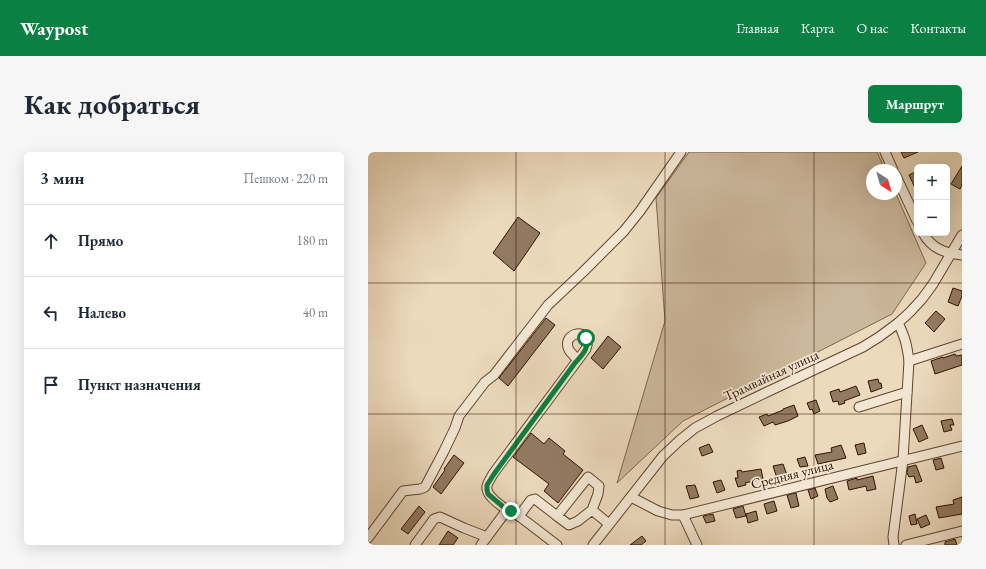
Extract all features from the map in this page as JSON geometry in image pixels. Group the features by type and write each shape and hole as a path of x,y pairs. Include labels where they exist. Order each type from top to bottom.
{"street":[{"path":"368,538 403,492 420,489 425,486 444,451 459,416 480,388 494,375 548,305 624,231 640,211 681,152"},
{"path":"885,152 890,164"},
{"path":"902,189 914,215"},
{"name":"Трамвайная улица","path":"594,545 663,456 695,428 767,392 864,347 898,323 922,299 936,280 962,235"},
{"path":"924,236 940,250 952,254 962,255"},
{"path":"894,545 893,537 903,460 909,361 907,346 898,323"},
{"path":"909,361 962,344"},
{"path":"557,545 519,516 507,510 488,494 487,485 578,360"},
{"path":"859,407 907,392"},
{"name":"Средняя улица","path":"630,497 658,511 672,516 683,515 962,446"},
{"path":"519,516 531,500 535,499 557,516 569,525 578,521 592,510 598,494 599,486 588,476 557,516"},
{"path":"481,545 507,510"},
{"path":"592,510 609,524"},
{"path":"683,515 697,545"},
{"path":"415,545 434,519 440,517 487,537"},
{"path":"906,545 962,531"}],"shaded area":[{"path":"689,152 877,152 882,164 866,164 866,200 899,200 926,263 892,314 683,421 617,483 665,321 656,198"}],"building":[{"path":"901,152 918,152 904,158"},
{"path":"962,166 962,185 960,189 951,184"},
{"path":"914,172 914,186 909,175"},
{"path":"518,217 540,233 514,271 493,253"},
{"path":"953,288 962,291 962,296 958,306 948,302"},
{"path":"936,311 945,319 934,332 925,323"},
{"path":"546,318 555,325 508,386 499,378"},
{"path":"608,336 621,347 603,369 591,358"},
{"path":"955,354 956,356 962,355 962,365 935,374 931,361"},
{"path":"878,379 882,388 871,392 868,381"},
{"path":"856,386 860,395 844,401 845,403 839,405 838,401 833,402 830,392 839,389 840,392"},
{"path":"816,400 820,411 814,414 812,409 810,410 807,403"},
{"path":"794,405 798,416 788,421 775,425 773,422 764,426 759,417 767,414 768,416"},
{"path":"952,419 954,425 950,425 952,430 944,432 941,421"},
{"path":"922,425 928,438 919,442 913,429"},
{"path":"531,433 544,444 549,438 565,451 563,454 583,470 558,503 544,491 549,484 513,457"},
{"path":"864,443 866,453 858,455 855,445"},
{"path":"709,444 713,452 702,456 699,448"},
{"path":"841,445 846,458 818,464 815,455 832,452 831,448"},
{"path":"454,455 464,463 441,494 433,487"},
{"path":"805,457 808,466 800,467 797,459"},
{"path":"941,458 944,468 936,470 933,460"},
{"path":"783,464 787,475 777,478 773,466"},
{"path":"916,465 922,481 916,483 914,476 909,477 907,473 908,467"},
{"path":"761,469 763,479 745,483 746,485 738,487 735,478 738,478 737,471 741,470 742,472"},
{"path":"873,476 876,489 867,491 866,486 849,490 847,481"},
{"path":"721,480 725,490 717,493 713,482"},
{"path":"695,485 699,497 690,499 686,486"},
{"path":"833,486 838,499 830,502 827,498 825,489"},
{"path":"815,488 818,496 811,499 808,490"},
{"path":"796,493 799,506 791,508 787,495"},
{"path":"962,497 962,514 939,518 936,507 954,504 953,500"},
{"path":"774,501 777,511 767,514 764,504"},
{"path":"419,506 425,512 408,534 401,529"},
{"path":"743,506 746,516 736,518 733,509"},
{"path":"756,511 758,520 748,523 746,514"},
{"path":"713,514 715,521 706,523 703,516"},
{"path":"915,514 917,524 911,525 909,516"},
{"path":"926,515 930,524 921,528 917,519"},
{"path":"448,531 458,538 453,545 439,545"},
{"path":"642,536 646,541 641,545 630,545"},
{"path":"955,539 957,545 945,545 945,542"}],"route":[{"path":"511,511 507,510 488,494 487,485 582,355 588,342 586,338"}]}
